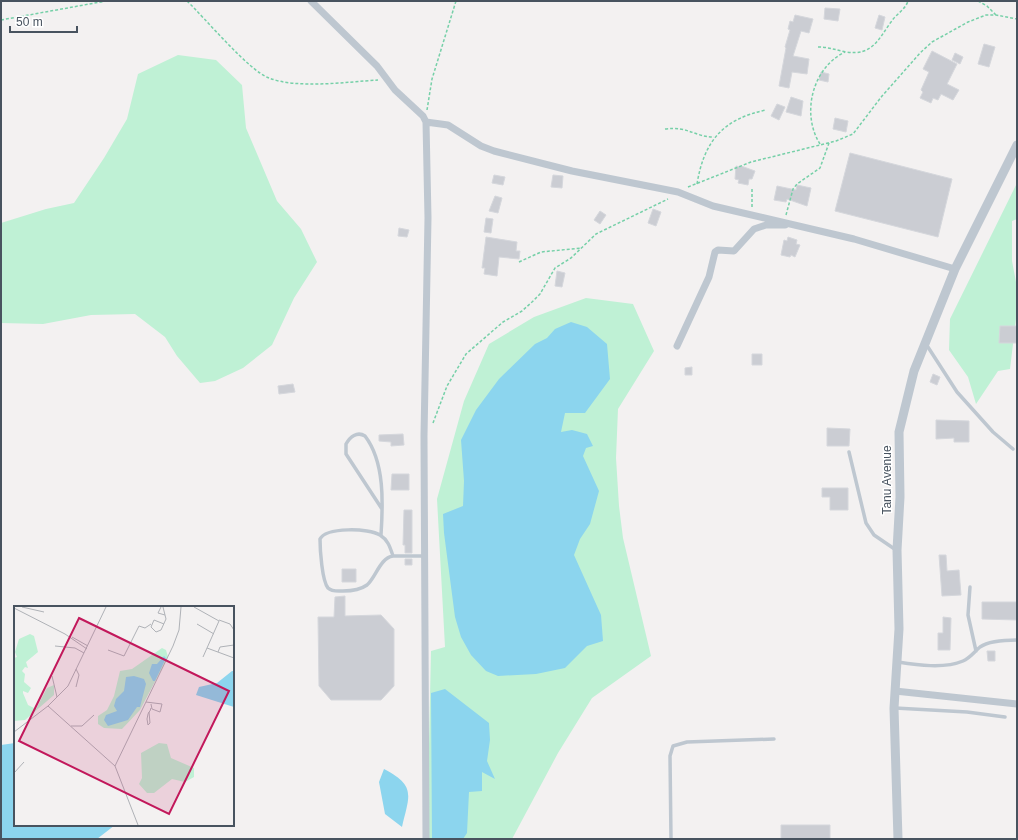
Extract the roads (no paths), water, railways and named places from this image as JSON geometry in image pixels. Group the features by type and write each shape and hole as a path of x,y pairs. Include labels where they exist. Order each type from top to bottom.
{"street":[{"path":"311,1 377,66 395,90 425,119 448,125 481,146 494,151 572,171 678,192 713,206 866,242 955,269"},
{"path":"425,119 428,218 424,436 426,839"},
{"name":"Tanu Avenue","path":"898,839 894,708 899,629 899,432 914,372 955,269 1017,145"},
{"path":"677,346 709,277 715,252 718,250 734,251 752,230 759,226 788,223"},
{"path":"895,691 1017,704"}],"lane":[{"path":"925,344 957,392 993,432 1013,449"},
{"path":"381,535 382,509 378,465 365,436 359,434 354,435 346,444 346,454 382,509"},
{"path":"849,452 866,524 872,533 878,538 898,550"},
{"path":"393,556 388,542 381,535 371,531 342,530 331,532 322,536 320,545 324,580 327,587 333,590 346,591 362,588 374,577 385,559 393,556 424,556"},
{"path":"970,586 968,615 976,651"},
{"path":"896,662 923,665 956,663 967,658 988,644 1017,640"},
{"path":"894,708 967,712 1005,717"},
{"path":"671,839 670,756 672,746 687,742 774,739"}],"water":[{"path":"571,322 587,327 607,344 610,379 585,413 565,413 561,432 572,430 587,434 593,446 586,448 583,456 599,491 590,524 580,539 574,555 601,615 603,641 587,646 565,668 536,674 498,676 486,671 471,655 461,637 455,617 444,533 443,514 463,506 464,481 461,440 476,410 499,379 535,344 547,338 555,329"},
{"path":"445,689 489,723 490,740 487,761 495,779 482,772 482,791 469,792 467,833 463,839 432,839 431,693"},
{"path":"14,743 14,826 114,826 97,839 1,839 1,745"},
{"path":"384,769 402,781 408,793 407,807 402,827 385,814 379,782"}]}
